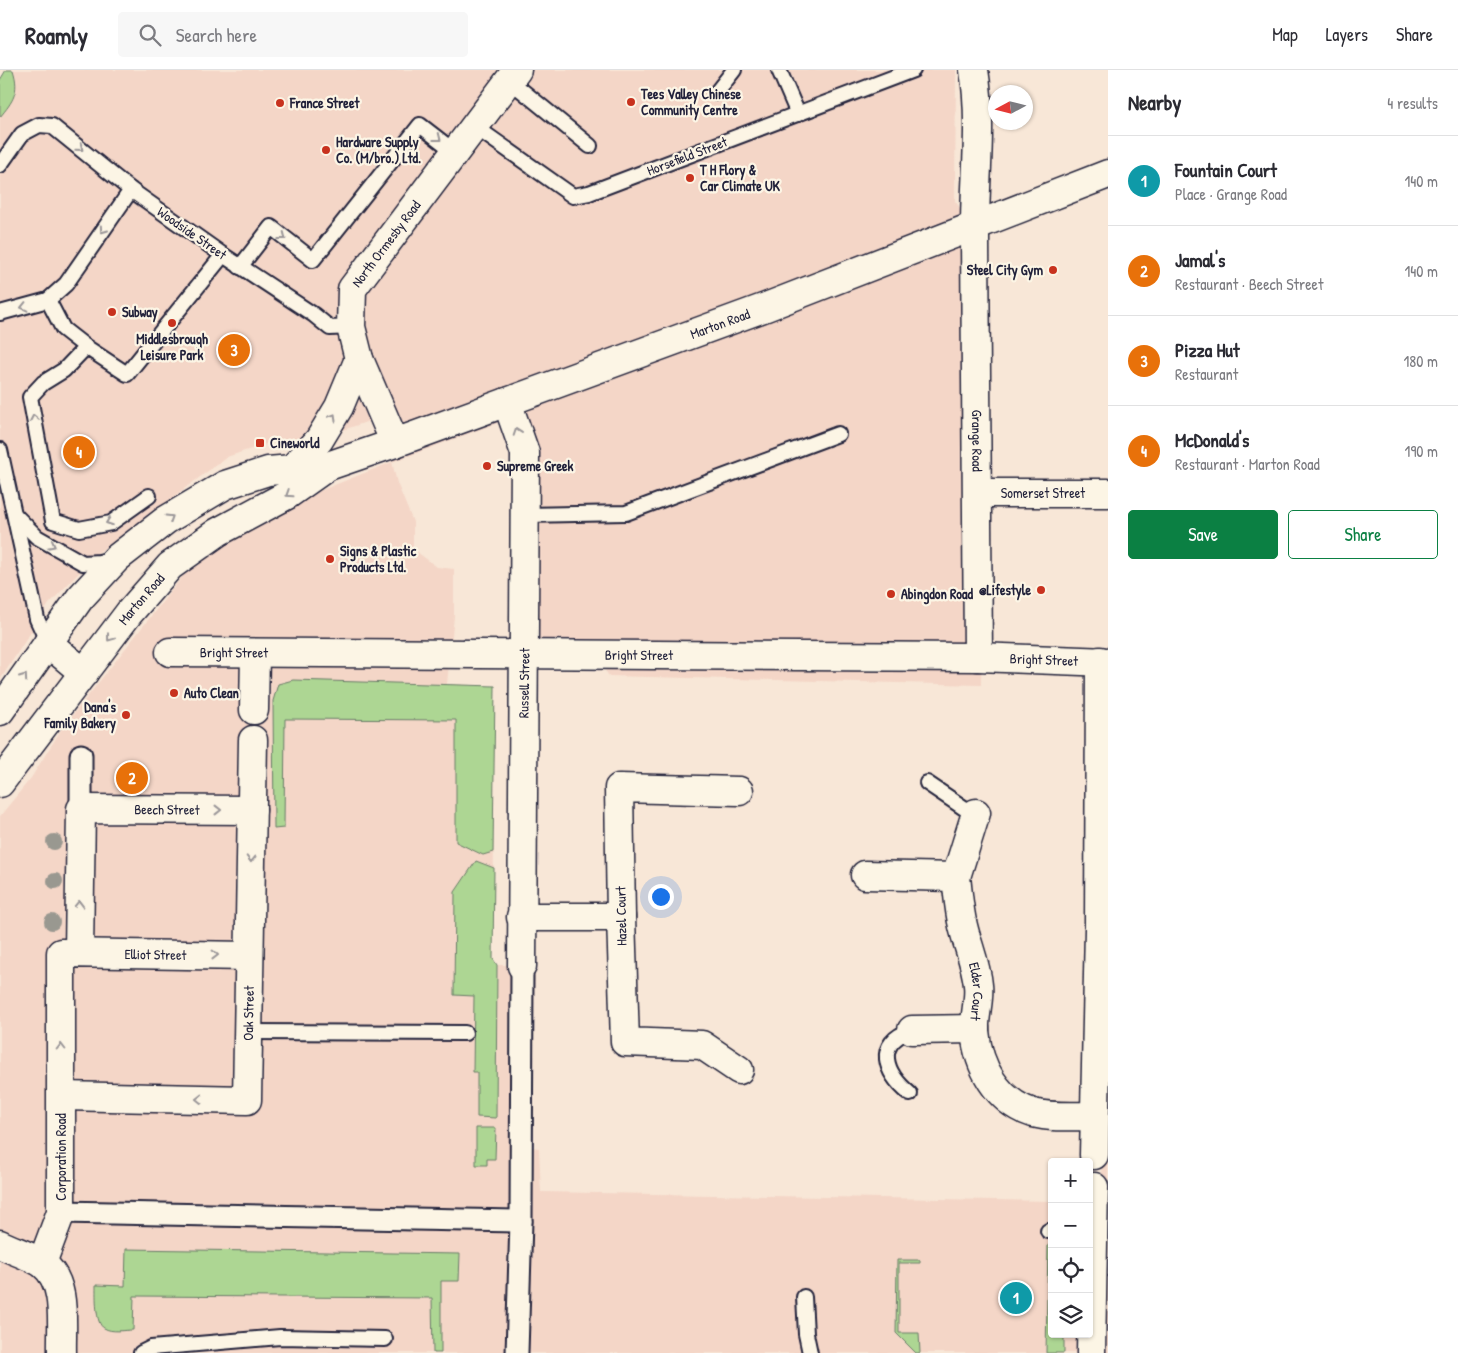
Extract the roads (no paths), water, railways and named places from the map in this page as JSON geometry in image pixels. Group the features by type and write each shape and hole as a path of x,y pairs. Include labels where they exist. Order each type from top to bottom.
{"street":[{"name":"Grange Road","path":"974,70 978,132 974,226 978,493 978,658"},
{"name":"North Ormesby Road","path":"395,443 359,359 351,327 352,289 513,75"},
{"name":"Marton Road","path":"0,711 80,598 117,558 166,520 225,486 268,471 328,466 395,443 766,307 1108,174"},
{"path":"292,469 319,440 339,407 359,359"},
{"name":"Russell Street","path":"507,402 524,453 525,655 522,966"},
{"name":"Marton Road","path":"0,782 129,613 170,566 218,532 287,495 328,466"},
{"name":"Somerset Street","path":"978,493 1108,493"},
{"path":"48,643 84,673"},
{"name":"Bright Street","path":"170,652 978,658 1104,662"},
{"path":"253,740 255,652"},
{"path":"1094,1156 1103,905 1104,662"},
{"name":"Oak Street","path":"62,1096 247,1100 253,740"},
{"path":"81,755 81,809"},
{"name":"Hazel Court","path":"739,791 619,788 625,1042 702,1046 739,1070"},
{"name":"Beech Street","path":"81,809 252,810"},
{"name":"Corporation Road","path":"42,1263 61,1212 62,1096 81,809"},
{"path":"865,875 956,877 976,813"},
{"name":"Elder Court","path":"956,877 962,926 975,961 979,992 975,1028 977,1047 986,1073 999,1092 1015,1104 1034,1113 1060,1116 1094,1116"},
{"path":"521,917 621,917"},
{"name":"Elliot Street","path":"70,953 250,956"},
{"path":"517,1353 521,1220 522,966"},
{"path":"912,1030 975,1028"},
{"path":"1093,1203 1094,1187"},
{"path":"61,1212 521,1220"},
{"path":"1091,1248 1091,1353"},
{"path":"5,1251 42,1263 51,1272 61,1296 62,1353"}],"lane":[{"path":"716,93 734,70"},
{"path":"779,70 798,114"},
{"name":"Horsefield Street","path":"474,126 573,196 590,193 912,70"},
{"path":"513,75 590,146"},
{"path":"240,267 271,227 313,260 420,124 455,152"},
{"name":"Woodside Street","path":"0,165 22,134 39,125 52,126 131,190 240,267 314,315 330,328 351,327"},
{"path":"0,313 48,300 66,284 131,190"},
{"path":"48,300 63,329 127,374 223,255"},
{"path":"86,347 64,370 43,382 30,397 53,521 78,529 111,523 149,496"},
{"path":"525,515 626,513 838,434"},
{"path":"0,450 37,619 48,643"},
{"path":"14,515 37,538 83,563 117,558"},
{"path":"927,783 964,808 976,813"},
{"path":"910,1094 894,1078 887,1056 888,1048 896,1037 912,1030"},
{"path":"248,1032 465,1033"},
{"path":"804,1297 806,1334 810,1353"},
{"path":"141,1353 151,1348 280,1337 385,1339"}],"place":[{"name":"Tees Valley Chinese Community Centre","path":"631,102"},
{"name":"France Street","path":"280,103"},
{"name":"Hardware Supply Co. (M/bro.) Ltd.","path":"326,150"},
{"name":"T H Flory & Car Climate UK","path":"690,178"},
{"name":"Steel City Gym","path":"1053,270"},
{"name":"Subway","path":"112,312"},
{"name":"Middlesbrough Leisure Park","path":"172,323"},
{"name":"Pizza Hut","path":"234,350"},
{"name":"Cineworld","path":"260,443"},
{"name":"McDonald's","path":"79,452"},
{"name":"Supreme Greek","path":"487,466"},
{"name":"Signs & Plastic Products Ltd.","path":"330,559"},
{"name":"@Lifestyle","path":"1041,590"},
{"name":"Abingdon Road","path":"891,594"},
{"name":"Auto Clean","path":"174,693"},
{"name":"Dana's Family Bakery","path":"126,715"},
{"name":"Jamal's","path":"132,778"},
{"name":"Fountain Court","path":"1016,1298"}]}
